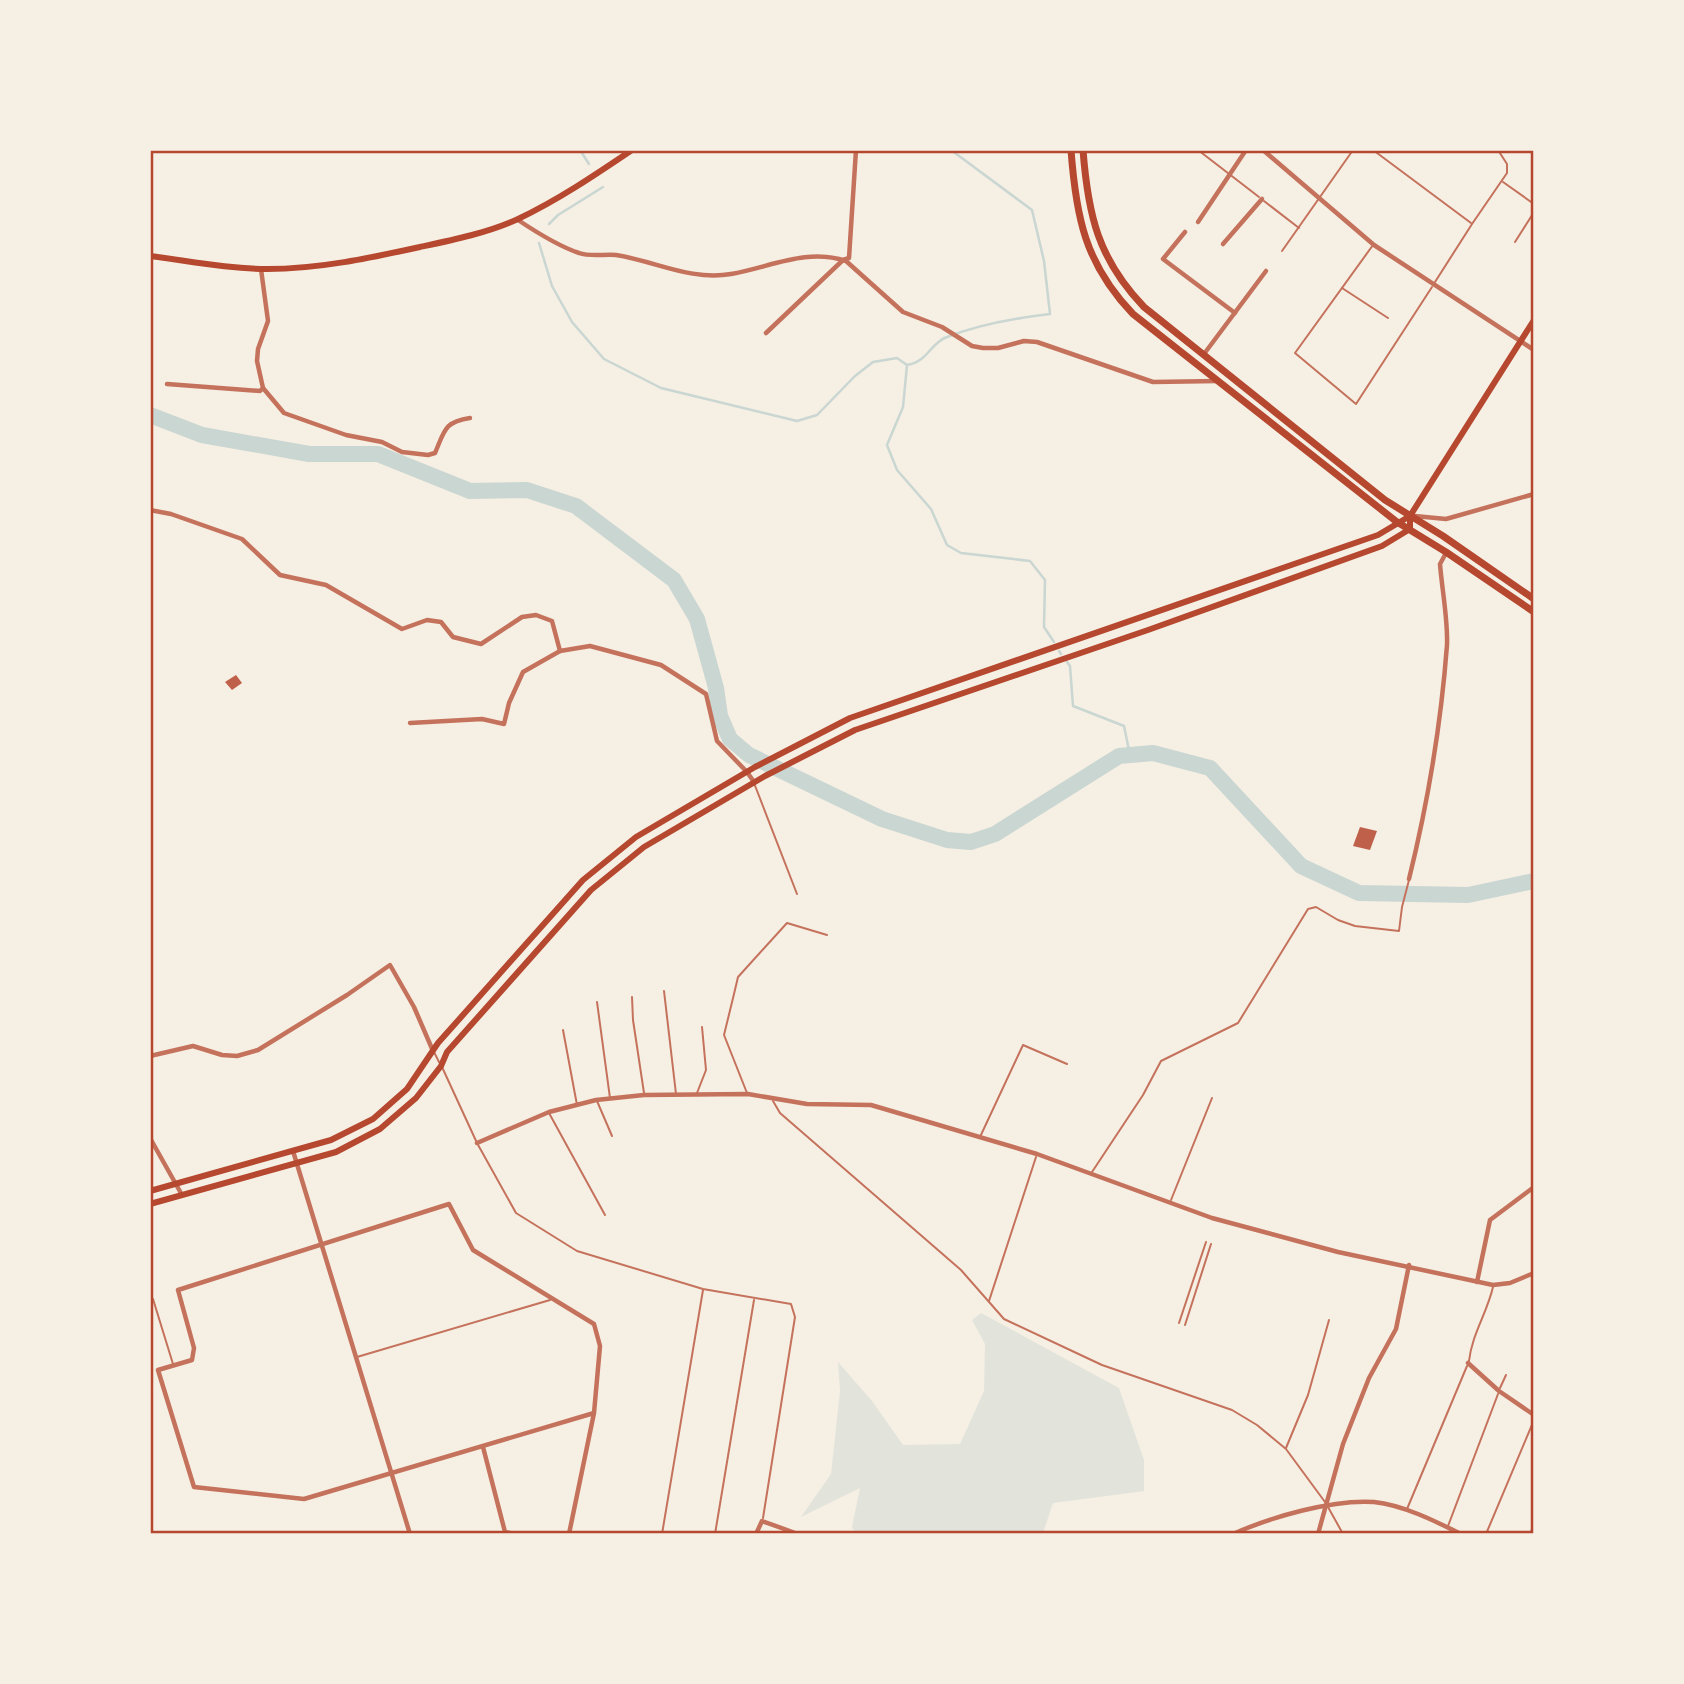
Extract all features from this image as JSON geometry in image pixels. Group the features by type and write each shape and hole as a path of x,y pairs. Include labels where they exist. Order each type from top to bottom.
{"main road":[{"path":"150,256 261,269 313,267 405,251 481,233 517,220 632,150"},
{"path":"1071,150 1074,196 1079,220 1095,264 1106,282 1133,314 1397,522 1534,612"},
{"path":"1083,150 1090,212 1105,256 1117,276 1144,307 1385,500 1534,599"},
{"path":"1410,529 1410,516 1534,320"},
{"path":"150,1191 331,1140 373,1119 407,1089 446,1033 583,880 636,837 777,754 850,718 1378,535 1410,516"},
{"path":"150,1204 336,1152 380,1129 416,1098 441,1066 447,1052 591,890 644,847 765,776 855,730 1382,546 1410,529"},
{"path":"993,668 998,681"}],"street":[{"path":"766,333 843,260 849,258 856,150"},
{"path":"1198,222 1246,150"},
{"path":"1263,150 1318,200 1374,245 1534,350"},
{"path":"1223,244 1262,199"},
{"path":"517,220 581,254 615,255 686,274 731,274 796,257 843,260 903,312 959,335 972,345 983,348 1024,341 1037,342 1153,382 1219,381"},
{"path":"1185,232 1163,259 1235,313"},
{"path":"261,269 268,321 258,349 257,361 263,388 284,413 346,435 382,442 402,452 428,455 435,453 445,428 453,421 470,418"},
{"path":"1204,355 1266,271"},
{"path":"167,384 260,391 263,388"},
{"path":"1410,516 1446,519 1534,494"},
{"path":"150,510 171,514 242,540 280,575 326,584 402,629 427,620 441,622 453,637 481,644 522,617 536,615 551,621 560,651"},
{"path":"1409,879 1425,815 1442,705 1447,643 1440,564 1446,552"},
{"path":"410,723 482,719 504,724 509,703 523,672 560,651 590,646 662,665 706,694 717,741 754,782"},
{"path":"150,1056 193,1046 222,1055 237,1056 258,1051 390,965 414,1007 433,1051"},
{"path":"477,1143 549,1112 596,1100 644,1095 748,1094 807,1104 871,1105 1037,1154 1212,1218 1338,1252 1493,1285 1510,1283 1534,1273"},
{"path":"150,1138 182,1195"},
{"path":"293,1151 410,1534"},
{"path":"1477,1282 1490,1220 1534,1187"},
{"path":"569,1534 594,1413 600,1346 594,1324 473,1250 449,1204 178,1290 194,1348 192,1360 158,1370 194,1487 304,1499 391,1471 483,1447 594,1413"},
{"path":"1318,1534 1343,1444 1369,1378 1396,1329 1409,1265"},
{"path":"1468,1363 1534,1417"},
{"path":"483,1447 505,1532 514,1534"},
{"path":"1233,1534 1292,1513 1327,1506 1377,1502 1407,1510 1461,1534"},
{"path":"756,1534 762,1521 799,1534"}],"lane":[{"path":"1198,150 1298,228"},
{"path":"1282,251 1353,150"},
{"path":"1373,150 1472,224"},
{"path":"1374,245 1295,353 1356,404 1507,173 1507,164 1498,150"},
{"path":"1502,181 1534,204"},
{"path":"1515,242 1534,212"},
{"path":"1341,288 1388,318"},
{"path":"754,782 797,894"},
{"path":"1091,1173 1143,1095 1161,1061 1238,1023 1308,909 1316,907 1355,926 1399,931 1409,879"},
{"path":"748,1094 724,1035 738,976 787,923 827,935"},
{"path":"664,991 676,1094"},
{"path":"632,997 644,1095"},
{"path":"597,1002 610,1099"},
{"path":"697,1094 706,1070 702,1027"},
{"path":"563,1030 577,1106"},
{"path":"981,1137 1023,1045 1067,1064"},
{"path":"433,1051 477,1143 516,1213 577,1251 703,1289 791,1304 795,1317 762,1521"},
{"path":"1170,1201 1212,1098"},
{"path":"596,1100 612,1136"},
{"path":"773,1100 780,1113 961,1270 1004,1319 1063,1345 1080,1356 1232,1410 1257,1425 1286,1449 1327,1506 1342,1533"},
{"path":"549,1112 605,1215"},
{"path":"988,1302 1037,1154"},
{"path":"1179,1323 1206,1242"},
{"path":"1185,1325 1211,1244"},
{"path":"1407,1510 1468,1363 1470,1347 1493,1285"},
{"path":"662,1534 703,1289"},
{"path":"356,1357 555,1298"},
{"path":"715,1534 754,1298"},
{"path":"153,1299 173,1365"},
{"path":"1286,1449 1308,1395 1329,1320"},
{"path":"1448,1527 1506,1376"},
{"path":"1486,1534 1534,1417"},
{"path":"1530,1534 1534,1524"}],"shaded area":[{"path":"981,1313 1119,1388 1144,1460 1144,1491 1053,1503 1043,1533 855,1533 852,1527 860,1488 801,1517 831,1474 840,1391 838,1362 872,1401 903,1445 960,1444 984,1391 985,1344 972,1320"}],"building":[{"path":"236,675 242,683 232,690 225,682"},
{"path":"1360,827 1377,831 1370,850 1353,846"}],"waterway":[{"path":"580,150 589,164"},
{"path":"951,150 1032,210 1044,261 1050,314 998,322 960,332 941,340 920,360 907,365 903,407 887,445 897,470 931,509 947,545 961,553 1030,561 1045,580 1044,627 1054,642"},
{"path":"549,224 558,215 603,187"},
{"path":"539,243 552,286 572,322 604,359 661,388 797,421 817,415 855,376 873,362 897,358 907,365"},
{"path":"150,415 202,435 309,454 378,454 470,491 527,490 576,506 674,580 697,619 716,688 720,716 730,739 749,755 882,819 947,840 971,842 995,834 1119,756 1153,753 1210,768 1301,866 1359,893 1468,895 1534,881"},
{"path":"1067,662 1070,666 1073,706 1124,726 1130,755"}]}
